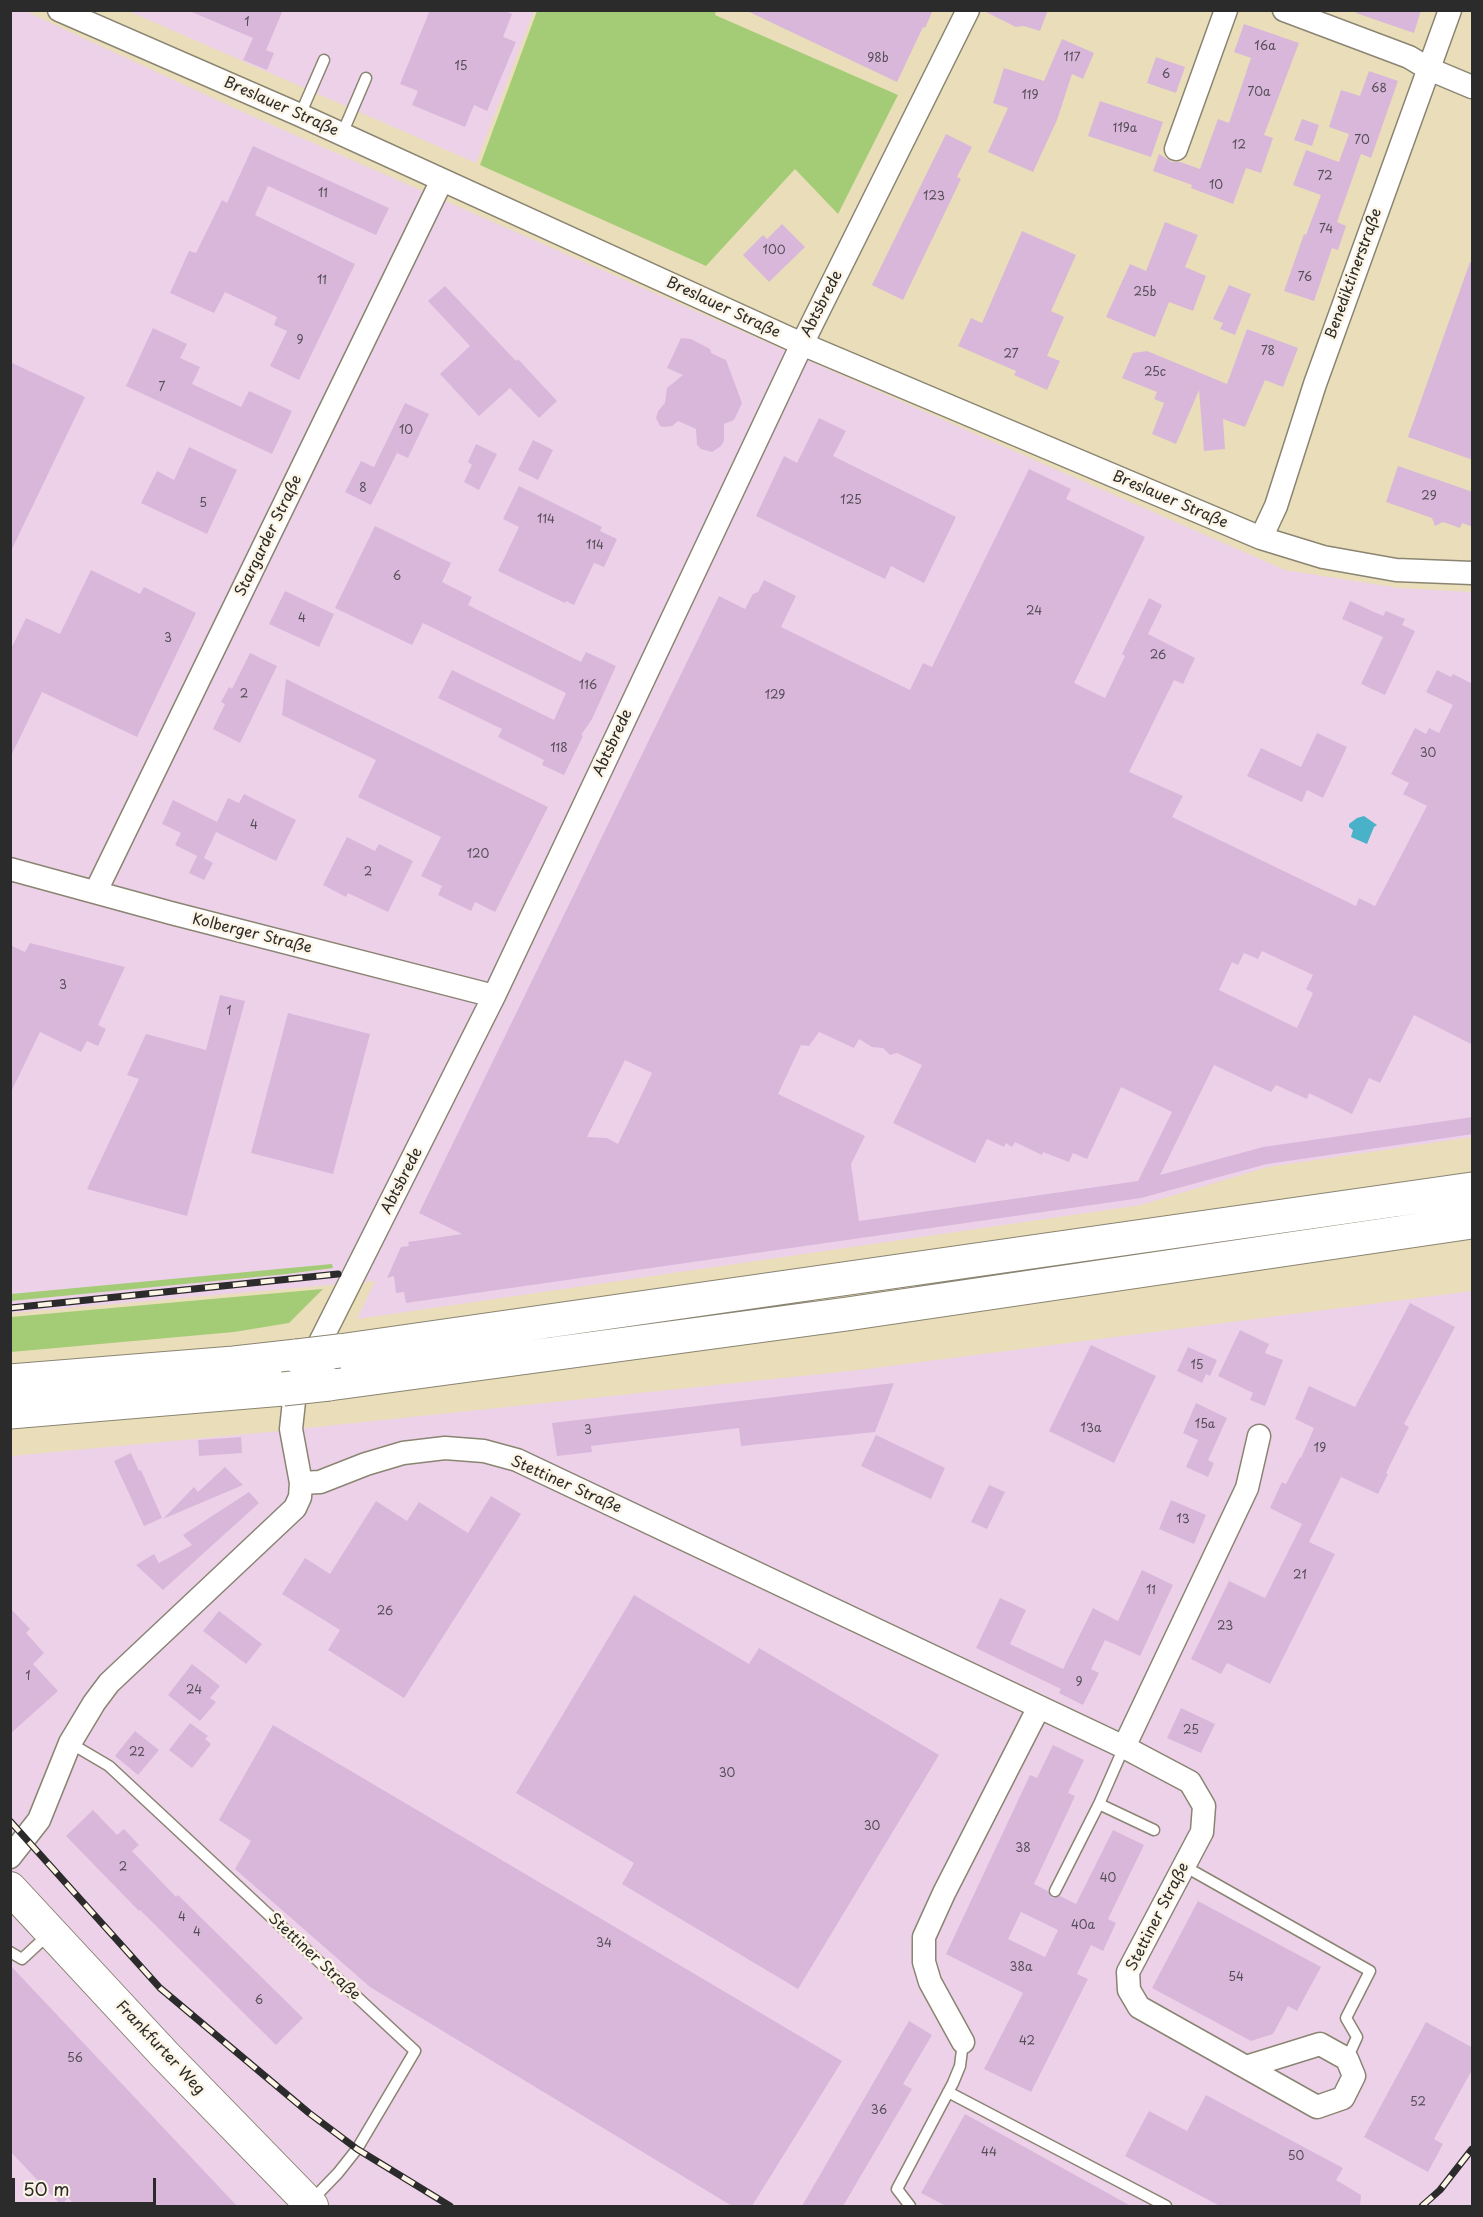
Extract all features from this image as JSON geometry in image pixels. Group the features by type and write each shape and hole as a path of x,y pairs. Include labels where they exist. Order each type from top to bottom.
{"highway":[{"path":"10,1381 234,1363 339,1351 1473,1189"},
{"path":"10,1412 329,1384 847,1314 1473,1222"}],"main road":[{"name":"Frankfurter Weg","path":"10,1888 50,1933 310,2205"}],"street":[{"name":"Breslauer Straße","path":"59,10 300,115 802,344 1261,538 1323,557 1396,570 1473,573"},
{"name":"Abtsbrede","path":"301,1483 291,1429 295,1392 494,996 802,344 968,10"},
{"path":"1176,149 1226,10"},
{"path":"1284,10 1409,57 1429,69 1473,87"},
{"name":"Benediktinerstraße","path":"1261,538 1276,506 1315,384 1450,10"},
{"name":"Stargarder Straße","path":"96,891 442,180"},
{"name":"Kolberger Straße","path":"10,869 494,996"},
{"path":"1124,1747 1247,1488 1259,1436"},
{"name":"Stettiner Straße","path":"301,1483 320,1482 366,1464 403,1453 445,1448 484,1451 517,1460 1124,1747 1190,1782 1204,1806 1202,1832 1128,1972 1129,1990 1139,2007 1317,2107 1343,2098 1354,2076 1347,2059"},
{"path":"10,1857 39,1820 70,1743 109,1683 295,1508 300,1497 301,1483"},
{"path":"963,2042 930,1982 924,1962 924,1937 1039,1707"},
{"path":"1246,2067 1320,2044 1347,2059"}],"lane":[{"path":"300,115 324,60"},
{"path":"342,134 366,78"},
{"name":"Stettiner Straße","path":"70,1743 109,1766 415,2051 357,2149 310,2205"},
{"path":"1055,1891 1099,1804 1124,1747"},
{"path":"1099,1804 1154,1830"},
{"path":"1184,1866 1370,1971 1346,2018 1357,2037 1347,2059"},
{"path":"10,1952 22,1959 50,1933"},
{"path":"910,2206 897,2189 960,2066 963,2042"},
{"path":"948,2092 1166,2206"}],"shaded area":[{"path":"11,11 25,11 245,113 1285,570 1399,588 1472,592 1472,1137 1268,1167 1141,1205 357,1319 375,1281 11,1313"},
{"path":"128,11 534,11 476,163"},
{"path":"1472,1291 1472,2206 11,2206 11,1456 269,1432 859,1370"}],"green space":[{"path":"537,11 716,11 715,15 898,95 838,214 795,169 706,266 480,165"},
{"path":"332,1264 333,1268 287,1274 11,1301 11,1294"},
{"path":"323,1289 289,1323 234,1332 11,1352 11,1317"}],"water":[{"path":"1364,816 1377,825 1367,844 1351,837 1353,830 1349,827 1349,824 1357,818"}],"building":[{"path":"187,10 283,10 266,50 274,53 267,70 243,60 253,38"},
{"path":"430,10 503,10 512,14 503,37 516,42 487,111 474,105 465,127 412,105 418,91 400,84"},
{"path":"745,10 933,10 897,82"},
{"path":"982,10 1048,10 1040,31 1024,26 1016,27"},
{"path":"1357,10 1421,10 1414,33 1356,13"},
{"path":"1244,24 1299,43 1264,135 1273,138 1261,173 1246,168 1233,204 1191,188 1192,185 1153,171 1159,154 1172,162 1180,162 1200,169 1218,119 1229,123 1251,58 1234,52"},
{"path":"1062,39 1094,53 1083,79 1072,74 1057,120 1033,172 988,152 1008,108 993,103 1004,68 1044,81"},
{"path":"1156,57 1185,67 1176,93 1147,83"},
{"path":"1369,71 1398,81 1371,158 1361,154 1337,222 1346,226 1338,250 1332,248 1314,301 1284,291 1304,234 1306,235 1321,195 1293,185 1306,150 1339,162 1349,134 1329,127 1341,90 1360,96"},
{"path":"1100,101 1163,122 1151,157 1088,136"},
{"path":"1302,119 1319,125 1312,146 1294,140"},
{"path":"946,134 972,147 957,177 961,179 903,300 872,285"},
{"path":"253,146 389,208 376,235 268,186 255,215 355,264 299,380 270,366 287,331 274,325 277,317 225,292 214,313 170,293 189,251 196,253 222,200 227,203"},
{"path":"1165,222 1198,235 1185,267 1206,276 1193,311 1169,302 1155,337 1106,317 1130,264 1146,271"},
{"path":"782,224 805,247 769,282 743,255 763,235 767,239"},
{"path":"1022,231 1076,255 1051,311 1064,317 1047,356 1060,361 1047,390 1014,375 1016,371 958,346 971,318 982,323"},
{"path":"1470,262 1473,262 1473,460 1408,437"},
{"path":"1229,285 1251,294 1235,335 1220,329 1223,323 1213,319"},
{"path":"445,286 557,401 539,418 510,388 479,416 440,374 470,346 428,301"},
{"path":"153,328 187,344 180,358 200,367 192,384 241,407 249,391 292,411 272,454 126,386"},
{"path":"1247,329 1298,348 1283,387 1265,380 1245,427 1223,419 1225,449 1204,451 1199,390 1176,444 1152,434 1164,403 1154,399 1157,392 1122,378 1133,353 1147,351 1227,384"},
{"path":"681,338 691,339 726,360 742,403 734,420 724,424 724,441 721,446 712,452 701,449 697,445 696,429 678,421 672,426 660,426 656,418 658,411 665,403 667,388 683,375 667,368"},
{"path":"10,362 85,397 10,553"},
{"path":"405,403 429,414 408,458 397,453 371,505 345,492 361,461 374,467"},
{"path":"819,418 846,431 833,456 956,517 924,583 891,566 885,579 756,516 784,456 797,463"},
{"path":"533,440 553,450 538,480 518,470"},
{"path":"476,444 497,454 479,490 464,482 472,465 468,462"},
{"path":"189,447 237,470 207,534 141,503 157,471 174,480"},
{"path":"1398,466 1473,492 1473,527 1462,523 1460,528 1443,522 1435,526 1432,518 1386,502"},
{"path":"1029,469 1071,489 1066,499 1145,537 1074,683 1105,698 1125,656 1122,654 1149,598 1162,605 1148,634 1195,658 1183,684 1174,680 1129,772 1183,796 1172,817 1356,906 1359,898 1375,906 1427,806 1403,794 1409,783 1391,774 1415,728 1426,734 1429,728 1439,733 1453,705 1426,692 1437,670 1451,677 1453,674 1473,684 1473,1045 1414,1015 1380,1083 1369,1078 1352,1114 1309,1093 1307,1099 1276,1085 1271,1092 1214,1065 1160,1175 1263,1147 1473,1117 1473,1134 1267,1164 1141,1198 406,1303 404,1292 396,1293 394,1276 387,1278 401,1247 409,1246 408,1242 462,1234 419,1213 719,596 745,609 764,580 796,596 781,627 910,690 923,663 932,667","holes":["1262,951 1313,975 1306,989 1313,993 1297,1028 1219,990 1232,962 1238,965 1244,953 1258,959","819,1032 854,1048 859,1039 872,1047 883,1048 890,1055 897,1053 922,1065 893,1123 975,1163 987,1139 1004,1147 1006,1143 1012,1147 1015,1142 1042,1155 1043,1152 1069,1162 1073,1153 1087,1159 1121,1087 1172,1112 1138,1181 859,1221 851,1164 865,1136 778,1094 801,1045 809,1046","625,1060 652,1073 618,1144 607,1138 587,1137"]},
{"path":"519,486 602,527 600,531 617,539 604,567 594,563 574,605 566,601 565,603 498,571 519,527 503,519"},
{"path":"375,526 451,563 442,582 472,597 468,605 581,662 586,652 616,666 592,719 581,735 583,736 564,775 542,765 544,760 498,737 502,729 438,698 452,670 554,720 566,693 423,623 412,645 335,608"},
{"path":"91,570 140,594 144,587 196,613 137,737 42,692 10,758 10,651 26,618 60,634"},
{"path":"285,591 334,614 319,647 269,624"},
{"path":"1350,601 1383,616 1386,611 1405,619 1402,625 1415,631 1385,695 1361,684 1383,637 1342,619"},
{"path":"250,653 277,666 240,743 213,729 225,704 221,702 229,687 232,689"},
{"path":"286,679 548,807 495,912 475,902 471,911 438,895 442,886 421,876 441,837 358,797 376,760 282,715"},
{"path":"1317,733 1347,747 1323,798 1307,790 1302,802 1247,776 1261,748 1301,767"},
{"path":"244,794 296,820 276,861 216,832 204,858 213,863 204,880 189,873 197,856 175,845 181,833 162,824 173,800 217,822 228,798 239,803"},
{"path":"347,837 375,851 379,844 413,861 388,912 348,893 346,897 323,885"},
{"path":"30,943 125,967 98,1025 106,1029 98,1046 87,1041 81,1052 40,1032 10,1094 10,945 25,952"},
{"path":"220,995 245,1001 187,1216 87,1189 139,1079 127,1075 146,1034 206,1050"},
{"path":"288,1013 370,1034 333,1174 251,1153"},
{"path":"1410,1303 1455,1327 1404,1424 1409,1427 1378,1494 1341,1477 1309,1542 1335,1554 1270,1684 1227,1663 1221,1674 1191,1659 1229,1581 1265,1598 1302,1524 1270,1508 1282,1482 1286,1484 1301,1458 1314,1428 1295,1419 1309,1386 1355,1407"},
{"path":"1240,1330 1269,1344 1265,1353 1283,1360 1265,1406 1250,1400 1253,1393 1218,1376"},
{"path":"1091,1345 1156,1376 1114,1463 1049,1431"},
{"path":"1188,1347 1217,1360 1210,1376 1206,1374 1202,1383 1177,1371"},
{"path":"894,1383 875,1432 741,1446 739,1428 591,1446 592,1452 557,1456 552,1423"},
{"path":"1196,1403 1227,1418 1208,1460 1214,1463 1208,1477 1186,1467 1198,1440 1183,1433"},
{"path":"876,1435 945,1468 931,1499 861,1466"},
{"path":"241,1437 242,1453 199,1456 198,1440"},
{"path":"131,1453 162,1518 144,1526 114,1461"},
{"path":"225,1467 243,1485 163,1519 194,1487 198,1492"},
{"path":"989,1485 1005,1492 987,1529 971,1522"},
{"path":"249,1492 259,1503 163,1590 136,1565 154,1554 159,1563 192,1545 183,1535"},
{"path":"491,1496 521,1514 404,1698 328,1650 340,1630 282,1594 305,1558 330,1574 376,1501 407,1521 419,1502 468,1533"},
{"path":"1171,1500 1206,1515 1194,1544 1159,1529"},
{"path":"1142,1570 1173,1585 1140,1656 1105,1640 1091,1669 1099,1673 1083,1705 1059,1693 1061,1689 976,1648 1000,1598 1026,1610 1010,1644 1063,1669 1093,1608 1118,1621"},
{"path":"634,1595 749,1664 759,1648 939,1755 798,1989 622,1884 634,1863 516,1793"},
{"path":"10,1608 30,1629 26,1633 44,1653 33,1664 58,1691 10,1734"},
{"path":"219,1611 262,1644 246,1664 203,1631"},
{"path":"192,1664 220,1686 210,1698 216,1702 200,1721 168,1695"},
{"path":"1181,1708 1215,1724 1201,1753 1167,1738"},
{"path":"190,1723 208,1736 205,1739 211,1744 192,1768 169,1750"},
{"path":"273,1725 842,2061 752,2206 732,2206 370,1987 235,1869 251,1841 219,1820"},
{"path":"135,1731 159,1750 138,1775 115,1756"},
{"path":"1053,1745 1084,1760 1068,1793 1075,1796 1034,1884 1048,1891 1052,1898 1060,1896 1076,1904 1113,1830 1144,1845 1108,1919 1116,1923 1103,1951 1091,1945 1077,1974 1088,1979 1031,2092 984,2069 1023,1993 946,1954 1030,1775 1037,1778","holes":["1021,1912 1058,1930 1045,1957 1008,1939"]},
{"path":"93,1810 117,1835 124,1829 139,1845 132,1851 176,1897 178,1895 303,2018 276,2045 66,1836"},
{"path":"1198,1901 1321,1967 1297,2011 1288,2006 1273,2034 1251,2041 1152,1988"},
{"path":"10,1965 237,2206 76,2206 68,2198 61,2205 10,2151"},
{"path":"909,2021 932,2035 903,2084 912,2089 843,2206 802,2206"},
{"path":"1426,2022 1473,2048 1473,2068 1434,2139 1443,2144 1428,2172 1364,2137"},
{"path":"1206,2095 1343,2168 1336,2180 1361,2195 1360,2206 1220,2206 1125,2156 1149,2111 1187,2131"},
{"path":"965,2114 1131,2206 946,2206 921,2193"}],"railway":[{"path":"10,1308 338,1274"},
{"path":"10,1821 160,1988 309,2113 357,2149 450,2206"},
{"path":"1422,2206 1440,2190 1472,2149"}]}
